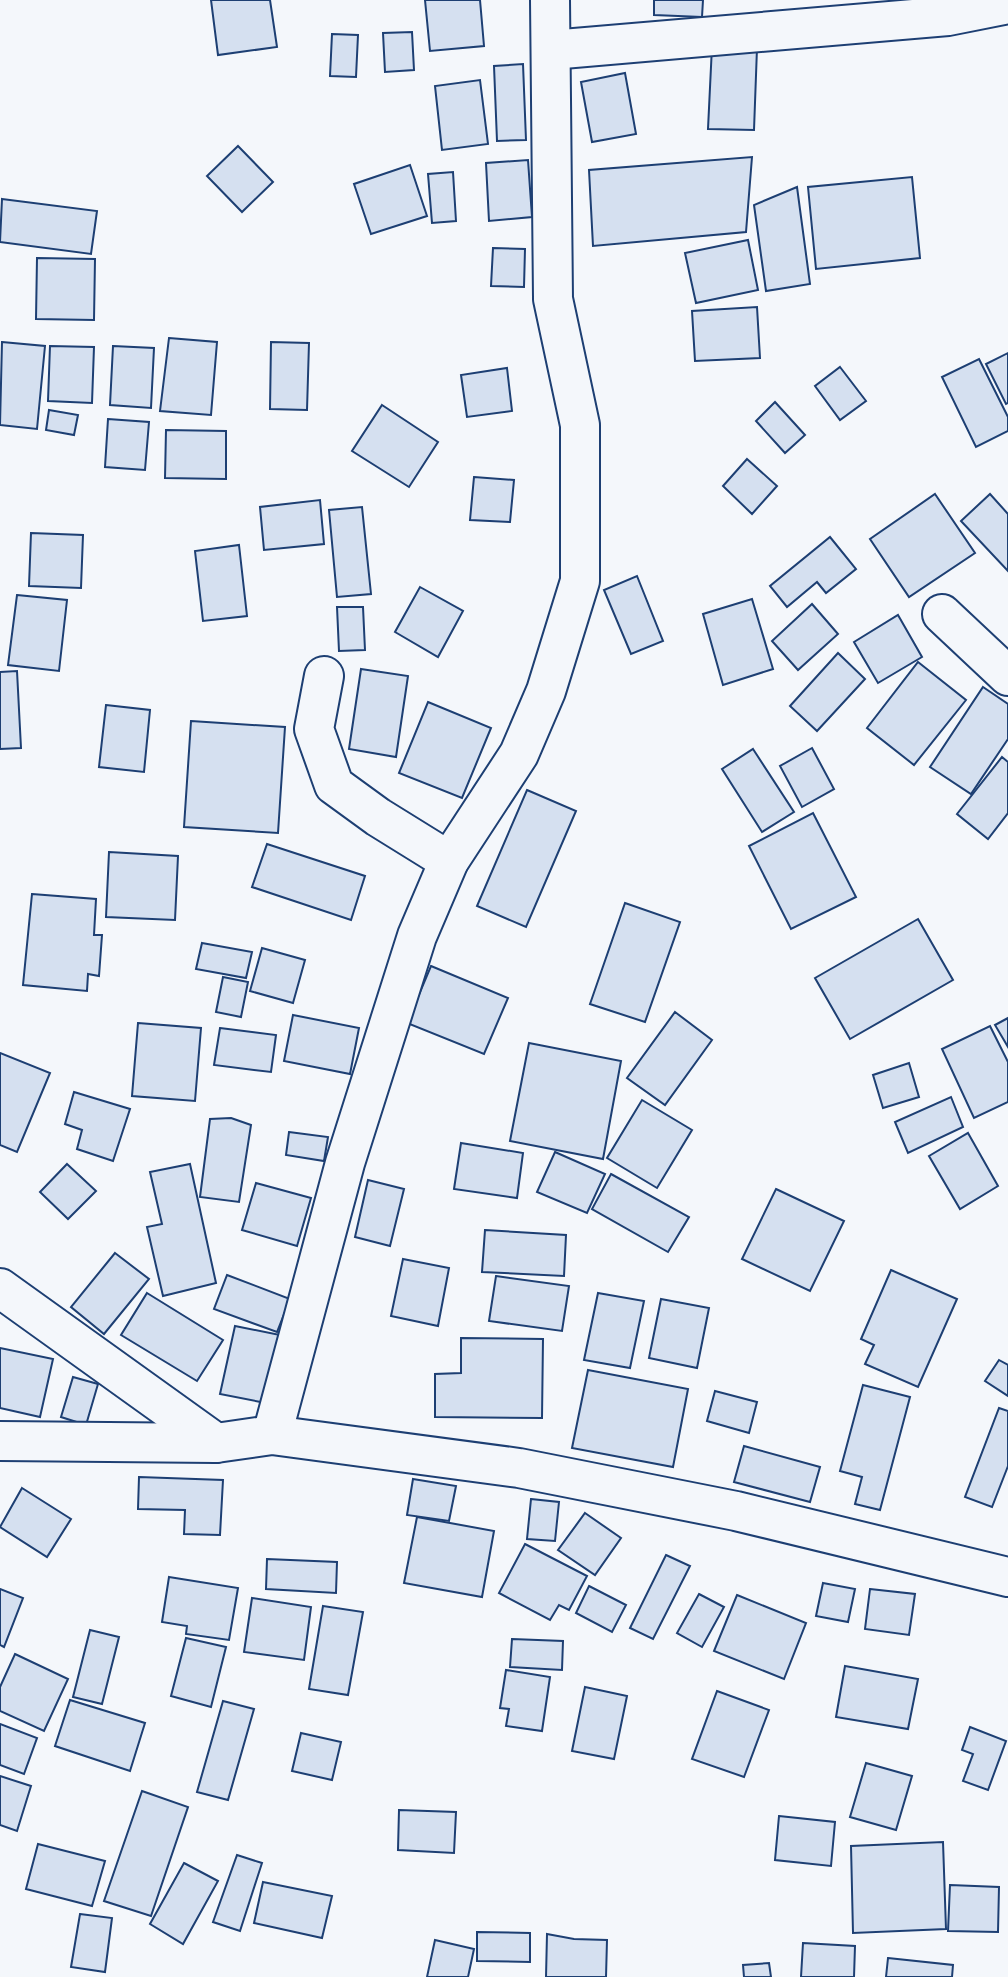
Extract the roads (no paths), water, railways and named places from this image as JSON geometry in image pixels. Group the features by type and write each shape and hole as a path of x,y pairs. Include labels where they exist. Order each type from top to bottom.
{"street":[{"path":"272,1435 345,1163 417,936 449,861 519,754 546,691 580,581 580,425 553,299 550,0"},
{"path":"551,50 948,16 1008,4"},
{"path":"942,614 1008,676"},
{"path":"324,676 314,729 334,785 378,817 449,861"},
{"path":"0,1288 216,1443"},
{"path":"0,1441 216,1443 272,1435 519,1468 736,1511 1008,1577"}]}
